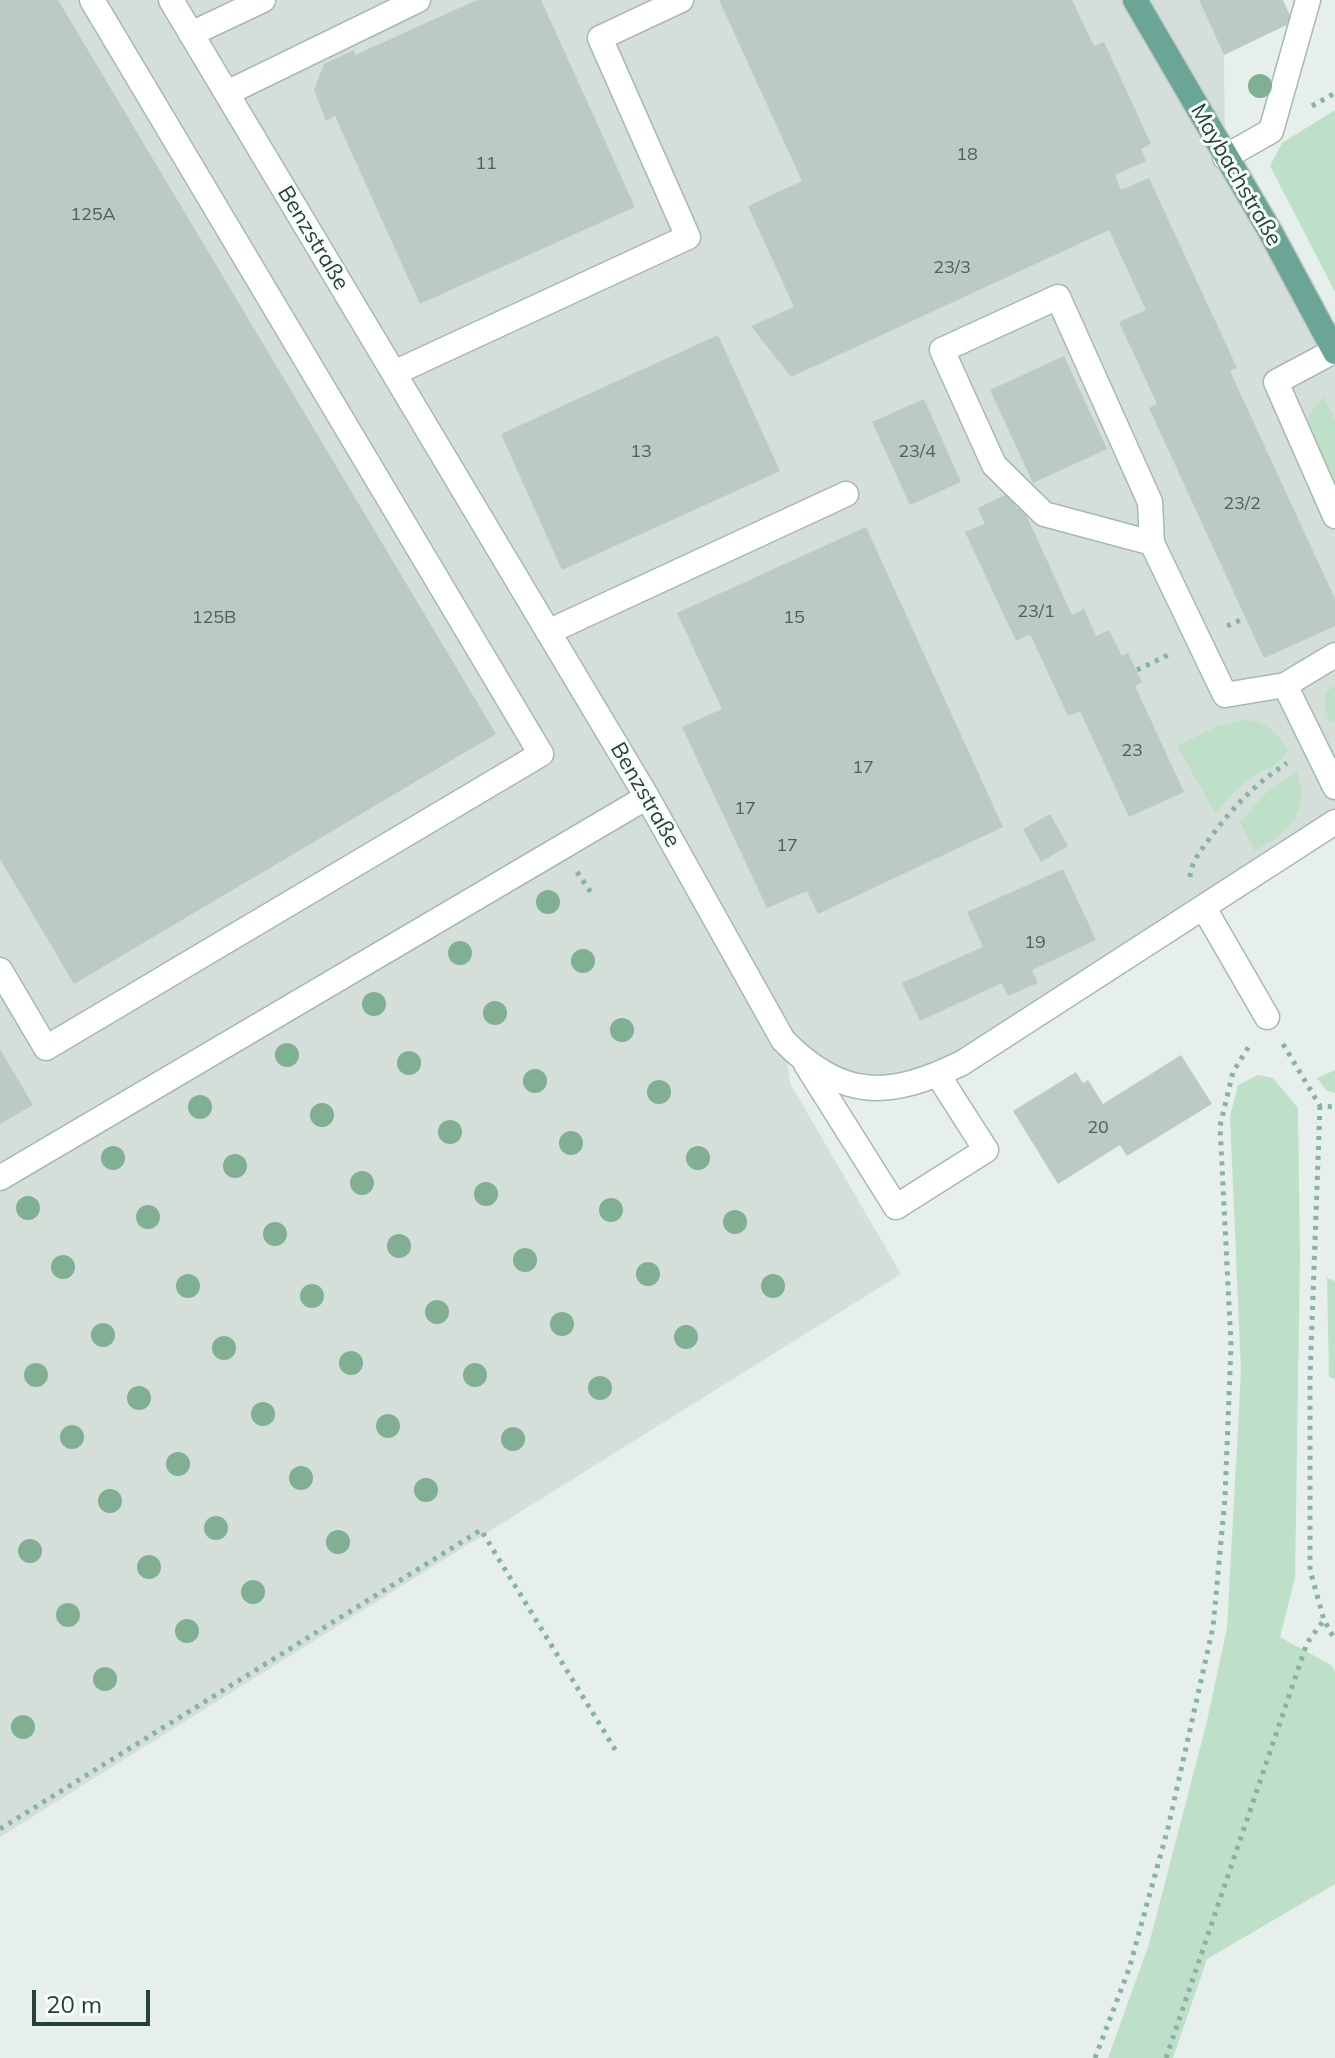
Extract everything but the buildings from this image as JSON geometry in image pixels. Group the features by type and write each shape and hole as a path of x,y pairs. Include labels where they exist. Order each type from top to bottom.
{"main road":[{"name":"Maybachstraße","path":"1135,0 1271,233 1335,351"}],"street":[{"path":"0,970 46,1048 541,754 92,0"},
{"name":"Benzstraße","path":"171,0 647,797 783,1040 804,1062 855,1087 903,1087 938,1075 962,1063 1335,822"},
{"path":"191,34 263,0"},
{"path":"227,93 418,0"},
{"path":"394,373 688,237 600,38 681,0"},
{"path":"1225,157 1271,131 1308,0"},
{"path":"1152,543 1044,514 994,465 942,350 1058,297 1150,502 1152,543 1225,695 1285,685 1335,655"},
{"path":"1335,351 1276,382 1335,516"},
{"path":"548,632 846,494"},
{"path":"1285,685 1335,787"},
{"path":"0,1178 647,797"},
{"path":"1204,908 1267,1017"},
{"path":"804,1062 896,1207 986,1150 938,1075"}],"path":[{"path":"1204,908 1190,884 1191,865 1245,794 1313,745"},
{"path":"1095,2058 1129,1969 1164,1842 1213,1627 1225,1498 1231,1345 1220,1126 1233,1072 1267,1017 1320,1106 1310,1376 1310,1570 1324,1620 1335,1640"},
{"path":"1320,1106 1335,1107"},
{"path":"0,1829 481,1530 616,1751"},
{"path":"1324,1620 1335,1622"},
{"path":"1166,2058 1307,1643 1324,1620"}],"shaded area":[{"path":"0,0 1199,0 1224,55 1225,157 1335,352 1335,822 962,1063 877,1088 784,1042 790,1083 901,1274 0,1837"}],"green space":[{"path":"1335,110 1335,292 1270,166 1282,143"},
{"path":"1324,397 1335,420 1335,493 1314,457 1307,433 1313,409"},
{"path":"1335,686 1335,721 1331,723 1324,708 1326,692"},
{"path":"1242,720 1264,725 1288,749 1276,763 1239,788 1216,814 1177,746 1218,726"},
{"path":"1297,772 1301,799 1294,820 1278,836 1255,851 1240,822 1268,791"},
{"path":"1335,1070 1335,1093 1326,1090 1317,1078"},
{"path":"1258,1075 1273,1078 1298,1108 1300,1257 1295,1578 1280,1637 1331,1665 1335,1672 1335,1884 1207,1959 1173,2058 1108,2058 1149,1944 1207,1721 1227,1628 1241,1372 1230,1116 1238,1085"},
{"path":"1327,1278 1335,1281 1335,1379 1329,1377"}]}
